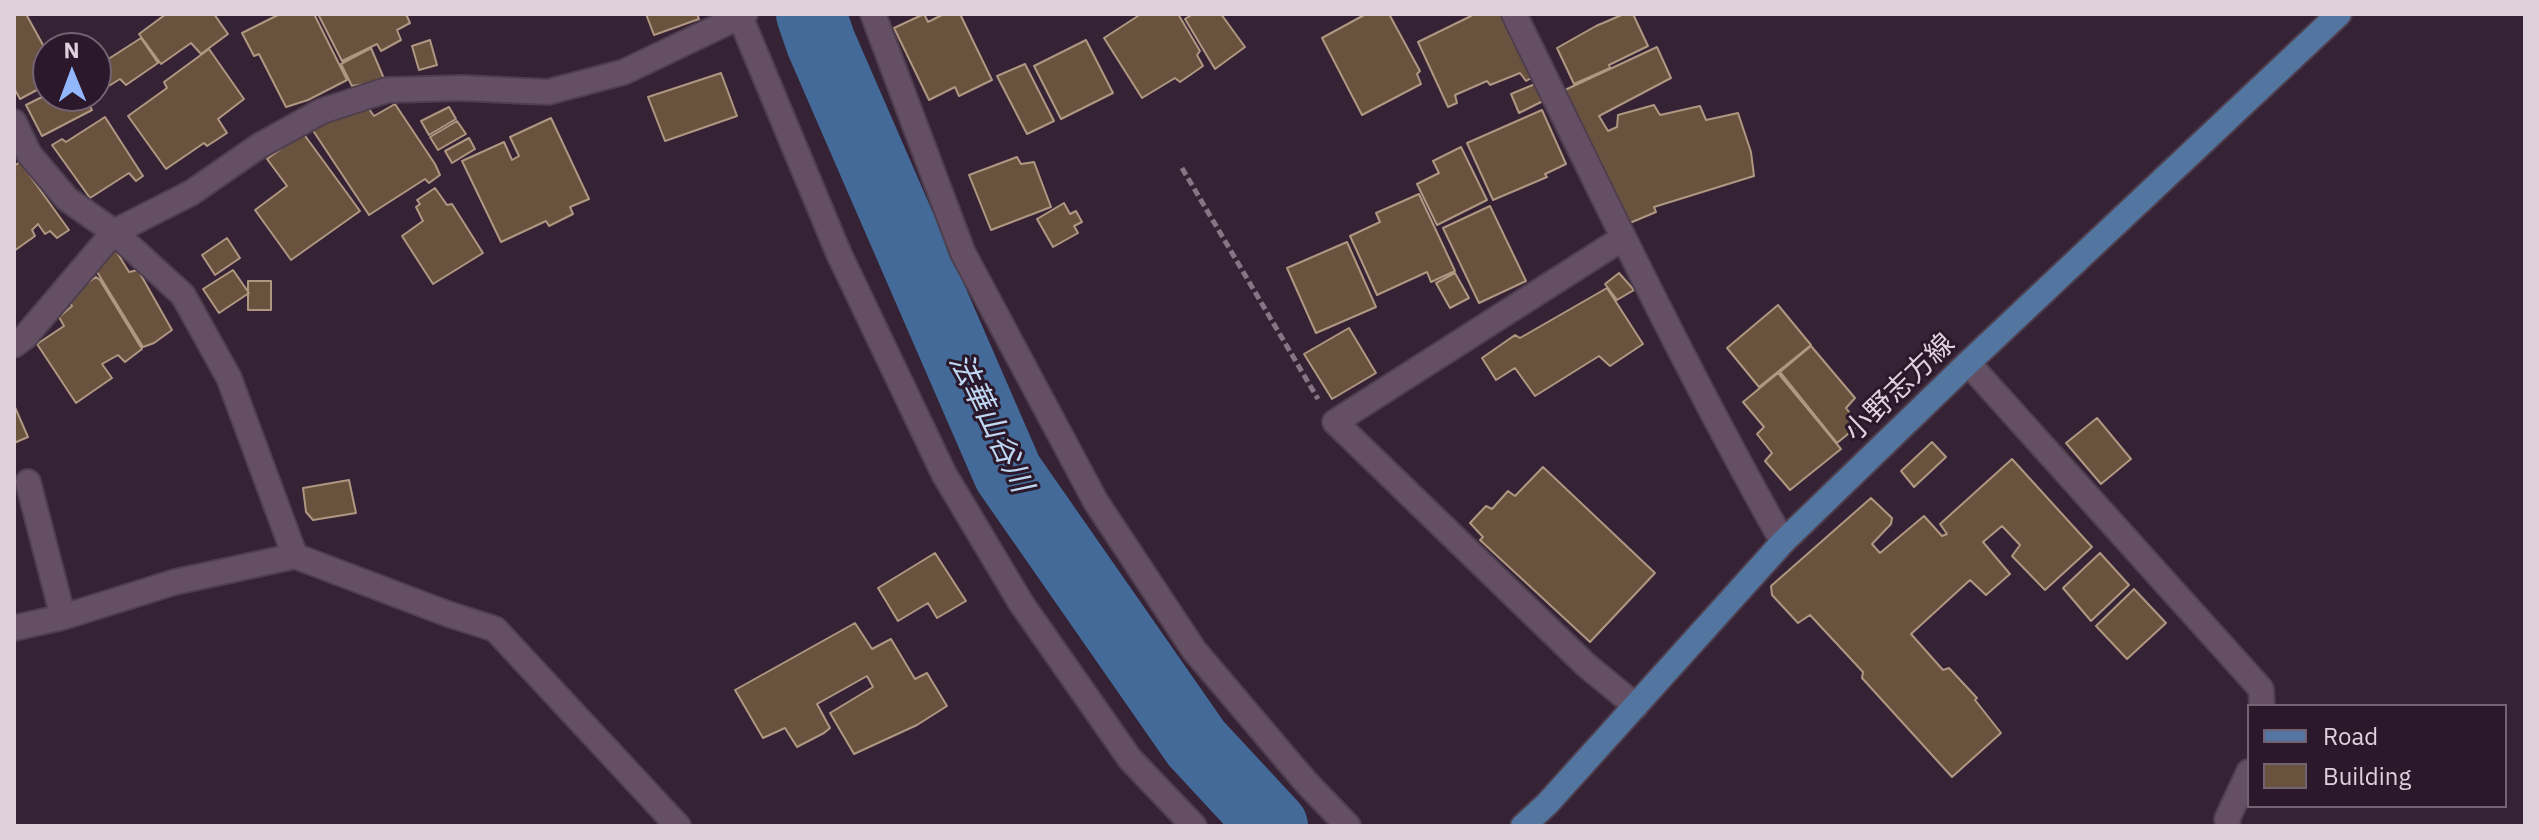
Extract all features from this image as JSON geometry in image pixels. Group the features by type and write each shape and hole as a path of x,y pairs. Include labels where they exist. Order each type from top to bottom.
{"main road":[{"name":"小野志方線","path":"1523,826 1547,804 1783,542 1968,363 2339,14"}],"street":[{"path":"873,14 963,253 1096,502 1194,650 1305,781 1348,826"},
{"path":"1514,14 1723,436 1783,542"},
{"path":"14,345 25,337 114,232 191,193 259,146 322,111 387,90 463,88 548,92 624,72 741,15 839,254 944,474 1021,603 1130,759 1194,826"},
{"path":"14,122 29,154 67,199 114,232 183,295 229,378 295,556"},
{"path":"1623,238 1335,422 1586,665 1636,706"},
{"path":"1968,363 2261,689 2262,704"},
{"path":"28,482 63,617"},
{"path":"14,628 63,617 175,582 295,556 495,629 678,826"},
{"path":"2228,826 2227,819 2247,776"}],"path":[{"path":"1182,168 1326,412 1335,422"}],"building":[{"path":"14,14 26,14 36,32 32,32 32,93 20,99 14,88"},
{"path":"166,14 214,14 228,34 201,54 191,43 161,64 139,34"},
{"path":"280,14 314,14 347,80 308,100 286,107 259,54 254,56 242,33"},
{"path":"318,14 406,14 410,23 397,30 401,40 381,51 377,44 342,61"},
{"path":"646,14 697,14 699,19 654,35"},
{"path":"924,14 928,22 944,14 960,14 992,80 959,96 955,87 929,100 894,28"},
{"path":"1141,14 1178,14 1200,51 1197,55 1203,66 1180,82 1175,78 1142,98 1104,38"},
{"path":"1193,14 1221,14 1245,47 1215,69 1185,19"},
{"path":"1366,14 1389,14 1420,71 1417,74 1421,84 1362,115 1322,38"},
{"path":"1471,14 1507,14 1535,76 1526,81 1520,73 1490,85 1487,81 1455,95 1457,103 1448,107 1418,42"},
{"path":"1624,14 1633,14 1648,46 1574,84 1557,48"},
{"path":"141,38 158,63 126,85 120,79 112,84 112,57"},
{"path":"430,40 437,65 419,70 412,46"},
{"path":"1086,40 1113,93 1061,119 1034,66"},
{"path":"1657,47 1671,78 1599,116 1608,131 1617,127 1618,115 1654,105 1660,115 1700,106 1706,120 1738,113 1751,152 1754,176 1654,207 1656,212 1625,225 1565,90"},
{"path":"371,48 385,81 352,86 341,64"},
{"path":"209,49 244,99 218,119 227,133 207,146 204,143 166,169 128,116 167,88 164,82"},
{"path":"1025,64 1054,121 1027,134 997,76"},
{"path":"721,73 737,116 665,141 648,97"},
{"path":"1535,84 1543,101 1519,113 1511,94"},
{"path":"32,102 32,112 88,112 42,136 26,105"},
{"path":"364,102 374,116 395,104 440,175 429,183 425,179 369,215 312,129"},
{"path":"449,107 456,119 429,135 421,121"},
{"path":"1542,110 1566,164 1545,174 1547,177 1493,200 1467,143"},
{"path":"105,117 143,176 136,181 129,173 90,198 52,145 62,139 66,142"},
{"path":"551,118 589,199 570,207 573,214 549,226 546,221 501,242 462,161 504,142 512,160 519,156 510,137"},
{"path":"457,121 466,134 438,150 430,137"},
{"path":"303,133 360,211 291,260 255,210 287,186 267,159"},
{"path":"469,138 475,149 452,163 445,151"},
{"path":"1461,147 1487,200 1437,225 1417,184 1439,173 1433,161"},
{"path":"1017,157 1021,164 1034,162 1051,207 991,230 969,175"},
{"path":"20,162 69,230 57,238 50,231 45,234 38,224 32,230 35,236 14,251 14,166"},
{"path":"435,188 447,205 452,204 483,253 433,284 402,236 423,221 416,207 420,204 417,200"},
{"path":"1419,194 1455,271 1431,282 1427,272 1377,295 1350,236 1380,222 1376,213"},
{"path":"1064,203 1070,214 1076,211 1082,222 1074,226 1078,233 1053,247 1037,219"},
{"path":"1490,206 1526,281 1479,303 1443,228"},
{"path":"227,238 240,258 215,275 202,255"},
{"path":"1347,242 1376,307 1316,333 1287,268"},
{"path":"113,246 129,272 138,270 172,330 143,347 94,267"},
{"path":"233,270 249,293 219,313 203,289"},
{"path":"1455,273 1469,298 1450,308 1436,283"},
{"path":"1619,273 1634,290 1617,300 1605,284"},
{"path":"96,277 142,349 125,362 118,355 102,364 112,378 76,403 37,344 64,326 59,317 72,306 67,297"},
{"path":"248,281 271,281 271,310 248,310"},
{"path":"1607,288 1643,344 1610,366 1599,356 1535,396 1515,368 1496,380 1482,358 1515,335 1520,338"},
{"path":"1778,305 1811,345 1759,387 1727,348"},
{"path":"1349,328 1376,373 1332,399 1304,354"},
{"path":"1811,346 1855,398 1846,408 1859,425 1837,443 1780,372"},
{"path":"1778,373 1841,449 1790,490 1765,461 1772,453 1757,434 1764,427 1743,402"},
{"path":"14,405 28,437 14,443"},
{"path":"2097,418 2131,459 2101,484 2066,443"},
{"path":"1932,442 1946,457 1914,487 1901,471"},
{"path":"2012,459 2092,547 2045,590 2012,556 2020,545 2002,526 1983,542 2010,574 1986,595 1970,580 1911,634 1943,670 1949,668 1977,698 1975,700 2001,733 1952,777 1862,678 1863,672 1810,615 1798,623 1772,595 1771,586 1871,498 1892,518 1891,524 1872,544 1880,553 1924,516 1942,536 1947,534 1940,524"},
{"path":"1543,467 1655,573 1590,642 1480,540 1483,537 1470,523 1486,506 1492,509 1508,491 1515,496"},
{"path":"349,480 356,513 313,520 306,512 303,488"},
{"path":"935,553 966,601 937,618 928,603 898,621 878,588"},
{"path":"2100,553 2129,585 2091,621 2063,588"},
{"path":"2134,589 2166,623 2127,659 2096,626"},
{"path":"855,623 872,649 891,639 915,679 927,673 947,706 917,725 854,754 830,713 873,687 867,676 817,704 830,728 824,733 797,747 785,728 763,738 735,690"}],"waterway":[{"name":"法華山谷川","path":"811,14 1008,473 1196,743 1273,826"}]}
